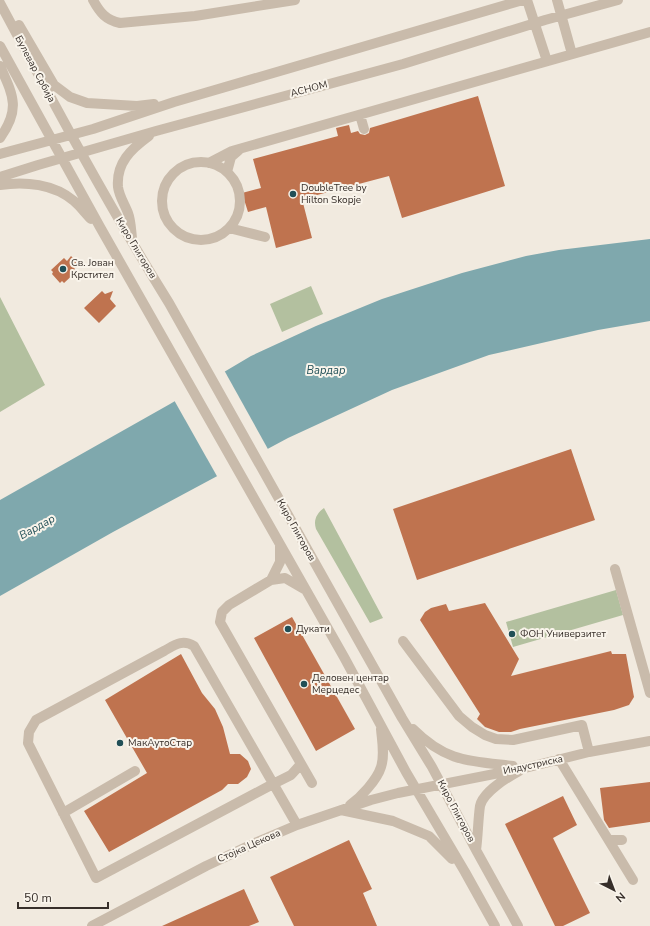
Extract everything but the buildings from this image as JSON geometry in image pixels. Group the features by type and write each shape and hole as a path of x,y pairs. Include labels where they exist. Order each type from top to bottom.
{"street":[{"path":"93,0 100,12 106,18 113,22 120,23 195,16 295,0"},
{"path":"0,154 93,129 174,102 523,0"},
{"path":"528,0 547,61"},
{"path":"557,0 572,54"},
{"name":"АСНОМ","path":"0,177 156,131 403,64 618,0"},
{"path":"0,2 15,17 54,85 70,97 87,103 107,105 137,106 174,102"},
{"name":"Булевар Србија","path":"0,2 71,135"},
{"path":"209,163 232,151 650,32"},
{"name":"Булевар Србија","path":"0,46 52,140"},
{"path":"0,66 12,92 13,109 9,126 0,138"},
{"path":"360,115 364,129"},
{"path":"134,246 128,215 118,188 119,174 125,157 134,147 156,131"},
{"name":"Киро Глигоров","path":"71,135 134,246 169,303 402,718 432,767 518,926"},
{"name":"Киро Глигоров","path":"52,140 306,590 416,790 495,926"},
{"path":"227,172 231,158 241,149"},
{"path":"197,162 219,166 227,172 235,181 239,193 240,206 236,218 229,228 220,235 209,239 198,240 186,237 177,231 169,223 164,213 162,201 164,190 173,175 186,165 197,162"},
{"path":"0,185 34,184 59,192 73,200 100,227"},
{"path":"229,228 265,237"},
{"path":"271,580 280,562 280,544"},
{"path":"615,569 650,693"},
{"path":"306,590 285,578 271,580 229,605 222,612 220,622 312,783"},
{"path":"403,641 459,716 477,731 492,738 506,740 582,725 589,752"},
{"path":"297,825 273,784 194,646 188,642 180,643 36,720 29,732 28,743 96,878 273,784 291,775 301,764"},
{"path":"402,718 427,742 449,756 466,760 524,768"},
{"path":"342,810 355,801 370,786 381,767 383,754 381,726"},
{"name":"Индустриска","path":"416,790 524,768 589,752 650,741"},
{"path":"559,759 633,880"},
{"path":"476,850 480,805 489,792 503,780 524,768"},
{"path":"63,813 135,771"},
{"name":"Стојка Цекова","path":"92,926 206,866 297,825 370,800 416,790"},
{"path":"342,810 393,821 429,836 465,872"},
{"path":"608,840 622,840"}],"green space":[{"path":"311,286 323,314 282,332 270,304"},
{"path":"0,297 45,385 0,412"},
{"path":"324,508 383,618 370,623 316,529 316,517"},
{"path":"616,590 623,615 513,647 506,622"}],"water":[{"name":"Вардар","path":"650,239 650,321 598,330 489,355 392,390 288,438 113,532 0,596 0,500 170,404 251,356 316,326 382,299 462,273 526,256 559,250"}],"pier":[{"path":"224,370 269,451 218,478 174,400"}],"place":[{"name":"DoubleTree by Hilton Skopje","path":"293,194"},
{"name":"Св. Јован Крстител","path":"63,269"},
{"name":"Дукати","path":"288,629"},
{"name":"ФОН Универзитет","path":"512,634"},
{"name":"Деловен центар Мерцедес","path":"304,684"},
{"name":"МакАутоСтар","path":"120,743"}]}
